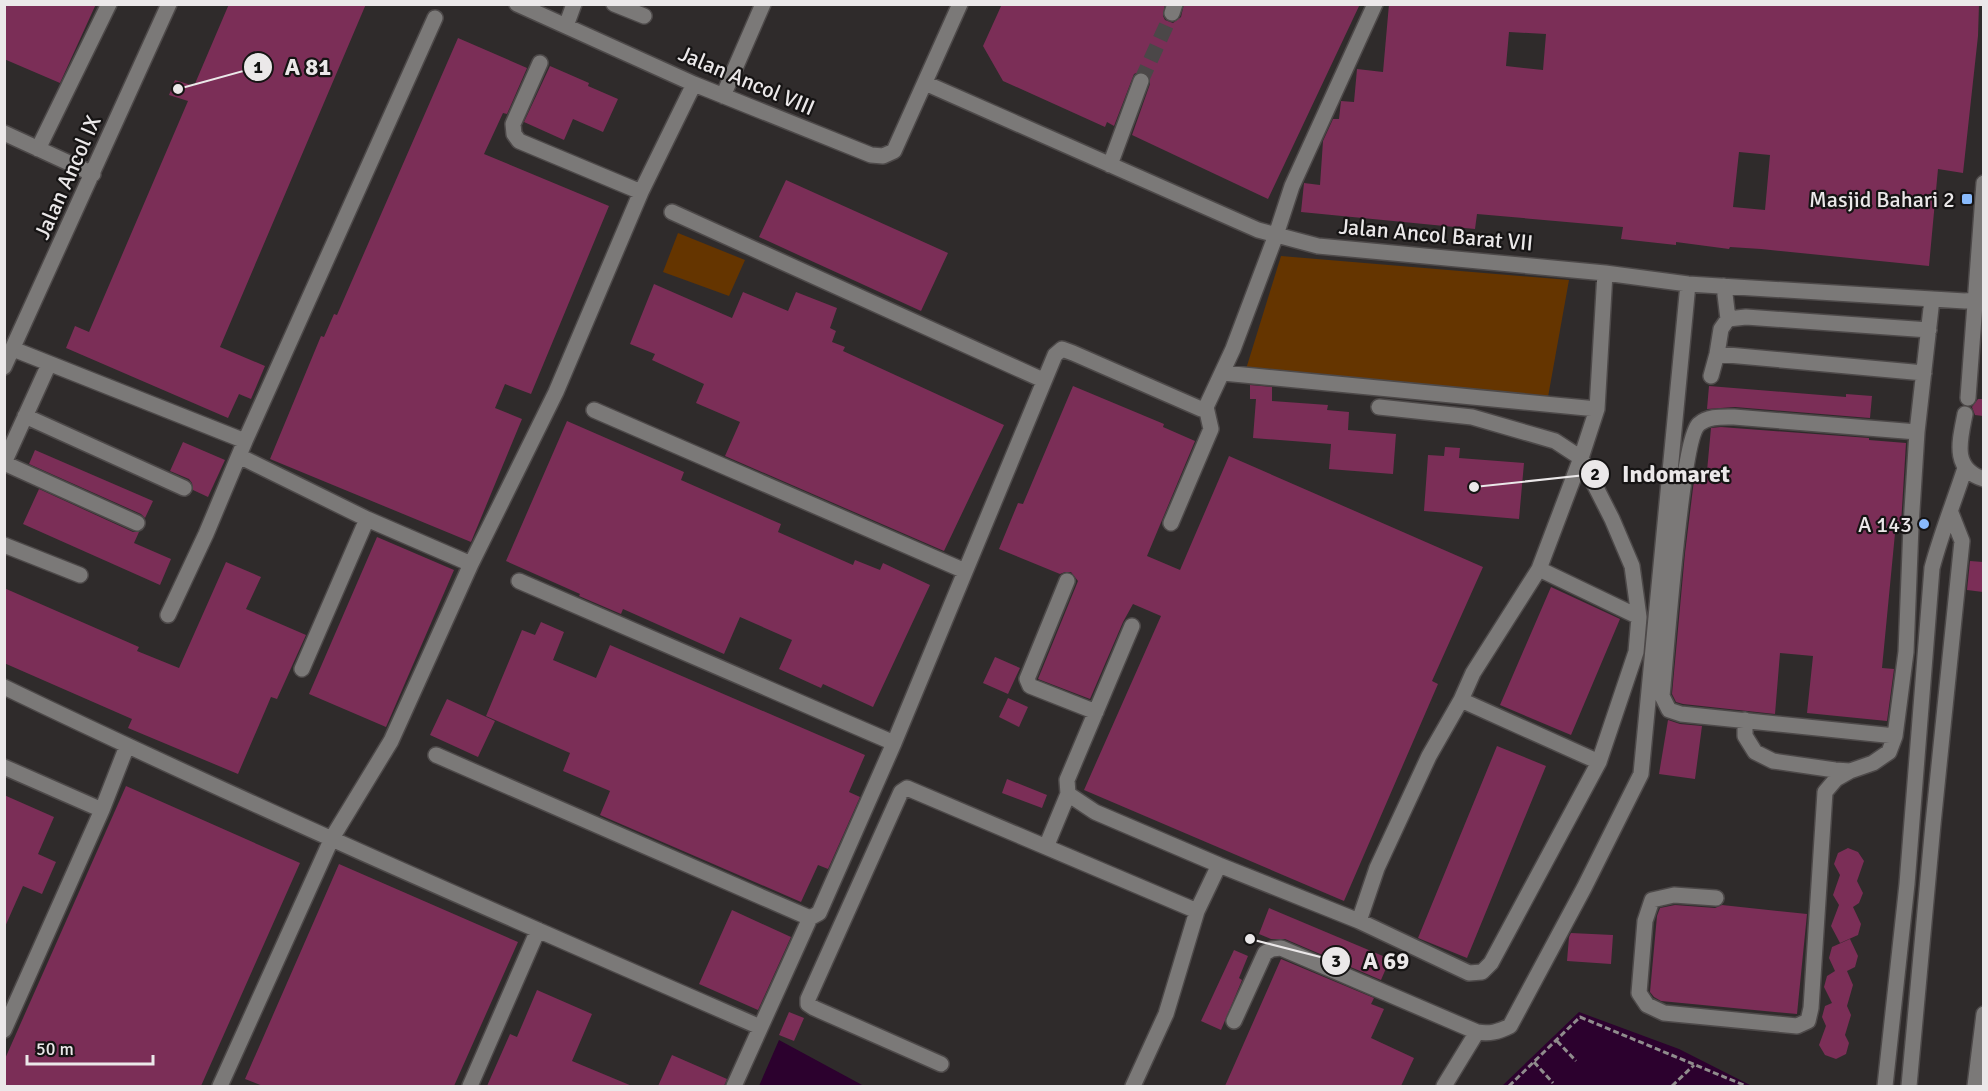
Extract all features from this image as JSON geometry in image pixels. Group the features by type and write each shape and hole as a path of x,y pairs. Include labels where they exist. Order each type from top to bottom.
{"street":[{"path":"38,149 110,4"},
{"name":"Jalan Ancol IX","path":"4,367 169,4"},
{"name":"Jalan Ancol VIII","path":"517,4 694,84 871,155 883,156 894,151 959,5"},
{"path":"566,26 574,4"},
{"path":"614,4 644,16"},
{"path":"723,96 763,4"},
{"path":"1171,523 1211,429 1206,407 1223,373 1301,165 1375,4"},
{"path":"168,615 435,18"},
{"path":"540,63 513,124 514,134 519,141 642,192"},
{"path":"1110,165 1141,81"},
{"name":"Jalan Ancol Barat VII","path":"925,83 1258,230 1318,246 1605,273 1688,284 1974,300"},
{"path":"220,1086 332,838 391,741 471,564 556,392 642,192 694,84"},
{"path":"4,133 93,174"},
{"path":"1968,398 1983,183"},
{"path":"672,212 1043,380"},
{"path":"1359,921 1377,868 1429,756 1461,700 1473,673 1539,569 1597,409 1605,273"},
{"path":"1234,1021 1265,953 1281,948 1477,1032 1487,1034 1510,1026 1584,888 1641,774 1688,284"},
{"path":"1711,376 1718,354 1721,329 1728,319 1724,286"},
{"path":"1716,898 1674,895 1652,900 1645,921 1639,993 1647,1005 1664,1013 1797,1026 1808,1021 1811,1008 1825,792 1836,779 1889,752 1895,736 1906,652 1917,432 1932,299"},
{"path":"1728,319 1746,316 1929,330"},
{"path":"12,349 245,441"},
{"path":"734,1086 810,918 819,914 894,743 1055,355 1062,349 1201,409 1206,407"},
{"path":"1718,354 1924,373"},
{"path":"49,364 4,463 137,523"},
{"path":"1223,373 1597,409"},
{"path":"1068,794 1095,812 1218,865 1359,921 1469,973 1482,972 1491,963 1599,762 1636,652 1638,617 1632,566 1612,519 1581,458 1556,441 1472,417 1379,407"},
{"path":"594,410 965,571"},
{"path":"1965,414 1959,444 1965,468 1969,473 1983,479"},
{"path":"25,416 184,488"},
{"path":"1895,736 1681,714 1669,710 1662,696 1684,478 1691,438 1698,424 1713,417 1734,417 1917,432"},
{"path":"239,456 367,519 471,564"},
{"path":"1886,1086 1907,884 1932,568 1940,538 1951,513 1965,468"},
{"path":"1909,1086 1962,541 1951,513"},
{"path":"302,669 367,519"},
{"path":"4,545 80,575"},
{"path":"1539,569 1638,617"},
{"path":"519,581 894,743"},
{"path":"1067,581 1027,683 1096,712"},
{"path":"1046,847 1068,794 1067,780 1132,626"},
{"path":"4,687 127,746 760,1027"},
{"path":"1461,700 1599,762"},
{"path":"1744,720 1745,736 1755,752 1773,761 1850,771"},
{"path":"4,1030 102,810 127,746"},
{"path":"436,755 810,918"},
{"path":"4,767 102,810"},
{"path":"941,1064 808,1004 808,999 902,792 907,788 1197,911"},
{"path":"1133,1086 1166,1014 1197,911 1218,865"},
{"path":"470,1086 538,930"},
{"path":"1975,1086 1983,1014"},
{"path":"1444,1086 1477,1032"}],"path":[{"path":"1509,1086 1580,1017 1746,1086"},
{"path":"1556,1040 1576,1061"},
{"path":"1534,1062 1553,1083"},
{"path":"1676,1085 1694,1065"},
{"path":"1513,1082 1517,1086"}],"shaded area":[{"path":"678,233 745,260 729,296 663,272"},
{"path":"1281,256 1569,280 1548,397 1246,369"},
{"path":"1579,1012 1679,1049 1752,1086 1502,1086"},
{"path":"779,1040 864,1086 759,1086"}],"building":[{"path":"4,4 96,4 60,83 4,59"},
{"path":"229,4 366,4 220,347 265,366 251,399 239,394 228,418 66,348 75,326 89,332 188,101 169,95 175,80 194,86"},
{"path":"1002,4 1165,4 1163,16 1165,20 1173,23 1181,17 1184,4 1360,4 1268,199 1132,135 1150,84 1150,79 1145,72 1134,74 1114,126 1107,122 1105,127 1003,81 983,46"},
{"path":"1389,4 1979,4 1978,36 1963,173 1938,169 1929,266 1761,249 1730,247 1729,249 1676,242 1676,245 1621,239 1623,227 1477,214 1475,229 1301,212 1304,183 1320,185 1323,141 1333,119 1339,119 1341,101 1354,102 1357,69 1383,72","holes":["1509,32 1546,34 1543,70 1506,66","1739,152 1770,155 1765,210 1733,207"]},
{"path":"458,38 527,68 507,114 503,113 484,154 609,206 531,394 505,384 495,408 522,419 471,542 270,459 321,336 324,337 334,314 337,315"},
{"path":"550,66 618,99 603,132 573,119 564,140 524,122"},
{"path":"786,180 948,253 921,311 759,237"},
{"path":"654,284 732,318 743,292 788,311 796,292 837,308 830,328 836,331 832,342 845,347 843,351 1004,425 944,551 725,456 740,422 696,403 704,384 652,360 655,354 630,344"},
{"path":"1250,385 1272,387 1272,401 1328,405 1327,410 1349,412 1348,430 1396,434 1393,474 1329,469 1331,444 1253,438 1256,399 1250,399"},
{"path":"1073,386 1164,424 1163,427 1195,441 1147,556 1180,570 1229,456 1483,567 1432,681 1438,684 1344,901 1084,790 1161,616 1133,604 1090,699 1038,679 1078,581 1071,572 1060,574 999,549 1018,503 1023,504"},
{"path":"1709,386 1846,397 1846,394 1872,396 1870,418 1735,407 1707,409"},
{"path":"1978,399 1983,399 1983,416 1975,415 1972,407"},
{"path":"567,421 684,472 681,480 781,524 778,532 853,565 855,560 880,570 883,563 930,585 873,707 823,684 821,688 779,669 792,640 740,617 724,654 623,609 621,614 506,561"},
{"path":"1711,428 1906,443 1901,524 1896,523 1882,668 1894,669 1887,721 1807,713 1813,656 1780,653 1775,714 1676,702 1672,694 1694,480 1706,482"},
{"path":"183,442 225,460 208,497 193,490 189,479 170,471"},
{"path":"1445,447 1460,448 1459,458 1524,463 1519,519 1424,511 1428,455 1444,456"},
{"path":"35,450 153,501 145,518 141,514 29,464"},
{"path":"39,489 133,532 139,532 134,543 171,559 160,585 23,524"},
{"path":"377,537 454,570 386,727 309,694"},
{"path":"1970,561 1983,562 1983,592 1967,590"},
{"path":"226,562 261,577 246,609 306,635 277,699 271,697 238,774 128,728 132,719 4,663 4,588 139,647 137,651 179,668"},
{"path":"1551,587 1620,619 1571,735 1500,705"},
{"path":"541,622 564,632 553,660 596,678 610,645 865,755 849,792 860,797 828,869 818,865 801,902 600,815 610,791 563,771 570,753 486,716 522,630 535,635"},
{"path":"995,657 1020,668 1008,694 983,683"},
{"path":"1008,698 1028,707 1019,727 999,717"},
{"path":"447,699 495,721 478,757 430,735"},
{"path":"1668,720 1680,724 1702,726 1695,779 1659,774"},
{"path":"1497,746 1546,766 1467,958 1418,938"},
{"path":"1007,779 1047,795 1042,808 1002,793"},
{"path":"126,786 300,863 201,1086 4,1086 4,1061"},
{"path":"4,795 54,817 38,854 56,862 42,894 23,886 4,929"},
{"path":"1848,848 1858,852 1864,861 1857,881 1863,893 1859,903 1853,907 1861,924 1858,935 1840,943 1831,926 1839,905 1833,895 1840,875 1834,864 1838,853"},
{"path":"339,864 518,942 454,1086 263,1086 245,1079"},
{"path":"1675,905 1715,908 1722,905 1807,914 1797,1014 1661,1001 1654,997 1650,992 1657,916 1660,908"},
{"path":"1269,908 1390,959 1381,980 1285,939 1271,939 1259,934"},
{"path":"732,910 791,937 758,1010 699,984"},
{"path":"1571,933 1613,935 1611,964 1567,961"},
{"path":"1850,939 1858,956 1855,967 1847,971 1853,985 1847,1006 1851,1015 1845,1035 1849,1043 1846,1054 1836,1059 1825,1055 1819,1045 1826,1026 1822,1017 1825,1006 1832,1003 1824,987 1827,976 1835,971 1829,958 1832,947"},
{"path":"1234,950 1248,956 1239,978 1242,980 1221,1030 1201,1021"},
{"path":"1281,959 1374,998 1371,1004 1384,1009 1371,1038 1414,1058 1401,1086 1225,1086"},
{"path":"537,990 592,1014 572,1061 632,1086 487,1086 510,1034 517,1037"},
{"path":"789,1012 804,1018 794,1041 779,1035"},
{"path":"672,1055 727,1079 724,1086 658,1086"}],"tunnel":[{"path":"1141,81 1172,13"}],"place":[{"name":"A 81","path":"178,89"},
{"name":"Masjid Bahari 2","path":"1967,199"},
{"name":"Indomaret","path":"1474,487"},
{"name":"A 143","path":"1924,524"},
{"name":"A 69","path":"1250,939"}]}
